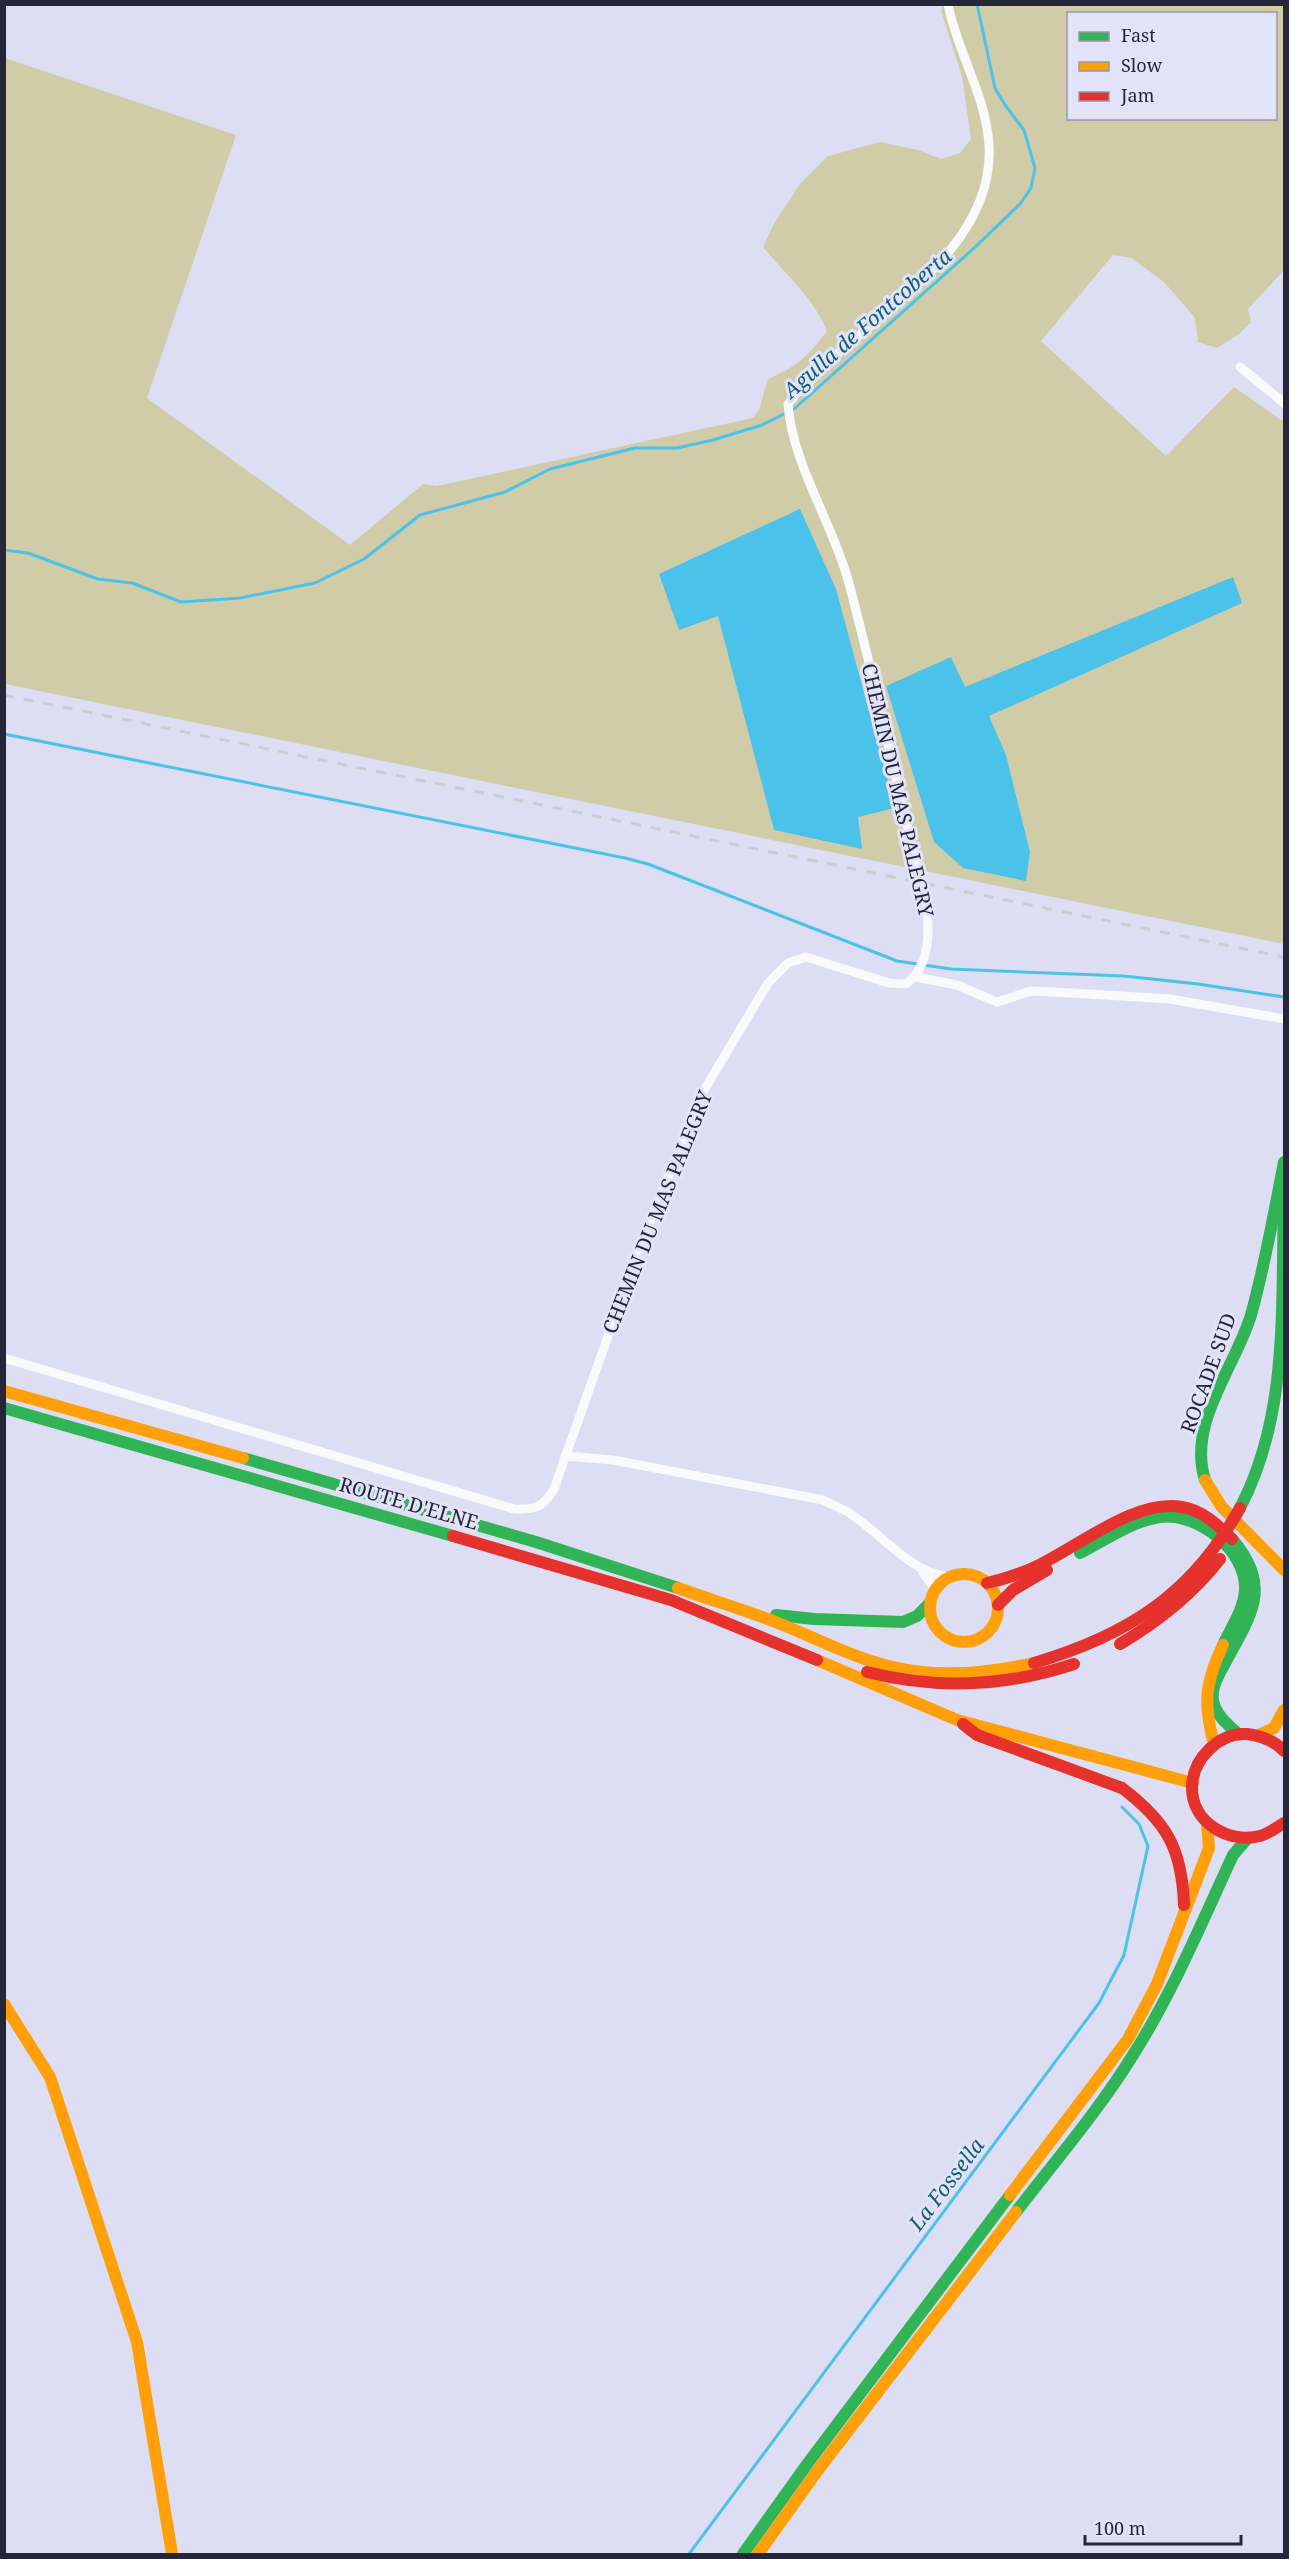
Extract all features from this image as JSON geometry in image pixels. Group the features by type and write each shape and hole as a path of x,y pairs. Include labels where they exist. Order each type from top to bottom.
{"main road":[{"name":"ROCADE SUD","path":"1284,1162 1250,1319 1230,1372 1210,1414 1202,1439 1201,1460 1205,1480 1214,1498 1269,1551 1284,1570"},
{"path":"1107,1652 1144,1630 1181,1603 1214,1558 1233,1524 1269,1443 1284,1356 1284,1203"},
{"name":"ROUTE D'ELNE","path":"4,1391 618,1566"},
{"name":"ROUTE D'ELNE","path":"4,1408 603,1578 671,1600 797,1652"},
{"path":"4,1415 125,1442"},
{"path":"618,1566 775,1621 856,1657 894,1668 924,1672 955,1672 1030,1665 1063,1658 1098,1643 1139,1620 1214,1558 1242,1530 1255,1505"},
{"path":"987,1583 1012,1577 1039,1565 1155,1506 1185,1507 1210,1518 1244,1550 1253,1566 1256,1581 1255,1600 1214,1686 1214,1705 1238,1734"},
{"path":"998,1605 1013,1590 1045,1571 1153,1517 1167,1515 1198,1522 1226,1546 1238,1562 1245,1580 1245,1597 1207,1678 1204,1699 1214,1744"},
{"path":"618,1566 643,1570 783,1618 903,1622 916,1616 930,1603 936,1589 949,1577 961,1574 987,1583 998,1605 992,1627 982,1636 964,1641 947,1637 935,1625 930,1603"},
{"path":"797,1652 888,1678 935,1684 1003,1683 1041,1676 1086,1659"},
{"path":"797,1652 957,1720 1193,1784"},
{"path":"1259,1735 1274,1728 1284,1710"},
{"path":"957,1720 977,1735 1122,1788 1138,1799 1167,1830 1179,1854 1184,1876 1184,1916"},
{"path":"1284,1751 1259,1735 1238,1734 1214,1744 1199,1761 1193,1784 1197,1807 1207,1823 1225,1835 1246,1840 1267,1835 1284,1823"},
{"path":"743,2554 808,2463 1128,2039 1157,1984 1209,1848 1207,1823"},
{"path":"758,2554 826,2461 1118,2079 1139,2047 1168,1994 1233,1855 1246,1840"},
{"path":"4,2004 50,2077 137,2342 172,2554"}],"street":[{"name":"CHEMIN DU MAS PALEGRY","path":"4,1358 513,1509 532,1510 542,1506 554,1489 637,1254 690,1122 703,1092 768,983 788,963 806,957 889,983 906,984 918,974 930,932 926,902 848,578 804,465 789,418 788,404 840,350 882,316 951,252 980,198 989,171 989,143 981,105 948,4"},
{"path":"1240,368 1284,403"},
{"path":"918,974 957,985 997,1002 1031,991 1072,993 1170,999 1284,1019"},
{"path":"566,1456 613,1460 823,1500 847,1512 917,1565 935,1576 949,1577"},
{"path":"917,1565 936,1589"}],"shaded area":[{"path":"943,5 1284,5 1284,270 1248,309 1251,322 1239,334 1217,348 1198,342 1195,318 1165,283 1132,258 1113,255 1041,341 1166,456 1234,387 1284,422 1284,944 5,684 5,58 236,135 147,398 350,545 423,484 437,486 753,418 759,410 768,379 801,360 827,331 807,297 763,247 775,222 800,184 828,156 880,142 918,150 941,159 960,153 971,139 962,76 941,11"}],"water":[{"path":"800,509 836,589 895,808 858,817 862,849 774,830 718,616 679,630 659,574"},
{"path":"1233,577 1242,603 989,716 1006,755 1030,852 1026,881 963,868 934,842 886,686 951,657 965,687"}],"waterway":[{"name":"Agulla de Fontcoberta","path":"4,550 28,553 98,579 132,583 181,602 240,598 315,583 364,559 420,515 505,492 550,469 635,448 677,448 713,440 762,425 794,409 972,250 1020,204 1031,188 1035,168 1024,130 995,88 977,4"},
{"path":"4,734 625,858 648,864 897,961 951,969 1124,976 1284,997"},
{"name":"La Fossella","path":"689,2554 1099,2003 1124,1955 1148,1846 1139,1824 1122,1807"}],"railway":[{"path":"4,695 1284,957"}],"traffic: fast":[{"path":"1205,1480 1201,1459 1202,1438 1207,1417 1251,1315 1284,1162"},
{"path":"1240,1508 1256,1472 1275,1398 1282,1321 1284,1204"},
{"path":"4,1408 453,1536"},
{"path":"243,1458 536,1542 678,1588"},
{"path":"1080,1553 1139,1522 1150,1519 1174,1517 1204,1527 1229,1548 1238,1561 1243,1575 1244,1597 1237,1618 1223,1645"},
{"path":"1232,1539 1245,1556 1252,1572 1255,1587 1254,1602 1242,1632 1217,1678 1213,1701 1226,1723 1238,1734"},
{"path":"776,1615 814,1619 903,1622 917,1616 930,1603"},
{"path":"1016,2212 1092,2115 1148,2031 1174,1982 1233,1855 1246,1840"},
{"path":"743,2554 808,2463 1010,2195"}],"traffic: slow":[{"path":"4,1391 243,1458"},
{"path":"1205,1480 1221,1506 1284,1570"},
{"path":"964,1574 977,1577 988,1584 995,1595 998,1608 995,1621 988,1632 977,1639 964,1642 951,1639 940,1632 933,1621 930,1608 933,1595 940,1584 951,1577 964,1574"},
{"path":"678,1588 766,1618 835,1647 893,1667 928,1672 964,1673 1034,1663"},
{"path":"1214,1744 1208,1717 1208,1693 1212,1671 1223,1645"},
{"path":"817,1660 957,1720 1193,1783"},
{"path":"1259,1735 1274,1728 1284,1710"},
{"path":"1010,2195 1128,2039 1157,1984 1209,1848 1207,1823"},
{"path":"4,2004 50,2077 137,2342 172,2554"},
{"path":"758,2554 818,2470 1016,2212"}],"traffic: jam":[{"path":"987,1583 1033,1568 1128,1516 1165,1506 1196,1511 1232,1539"},
{"path":"1034,1663 1099,1639 1128,1625 1154,1608 1200,1565 1240,1508"},
{"path":"453,1536 671,1600 817,1660"},
{"path":"1120,1644 1174,1606 1220,1559"},
{"path":"998,1605 1013,1590 1047,1570"},
{"path":"867,1672 920,1682 971,1683 1023,1677 1074,1664"},
{"path":"963,1724 977,1735 1122,1788 1138,1800 1161,1825 1169,1838 1180,1868 1184,1905"},
{"path":"1284,1751 1272,1741 1258,1736 1247,1734 1227,1737 1209,1749 1202,1757 1192,1786 1193,1799 1198,1810 1214,1828 1224,1833 1248,1838 1260,1836 1284,1823"}]}
